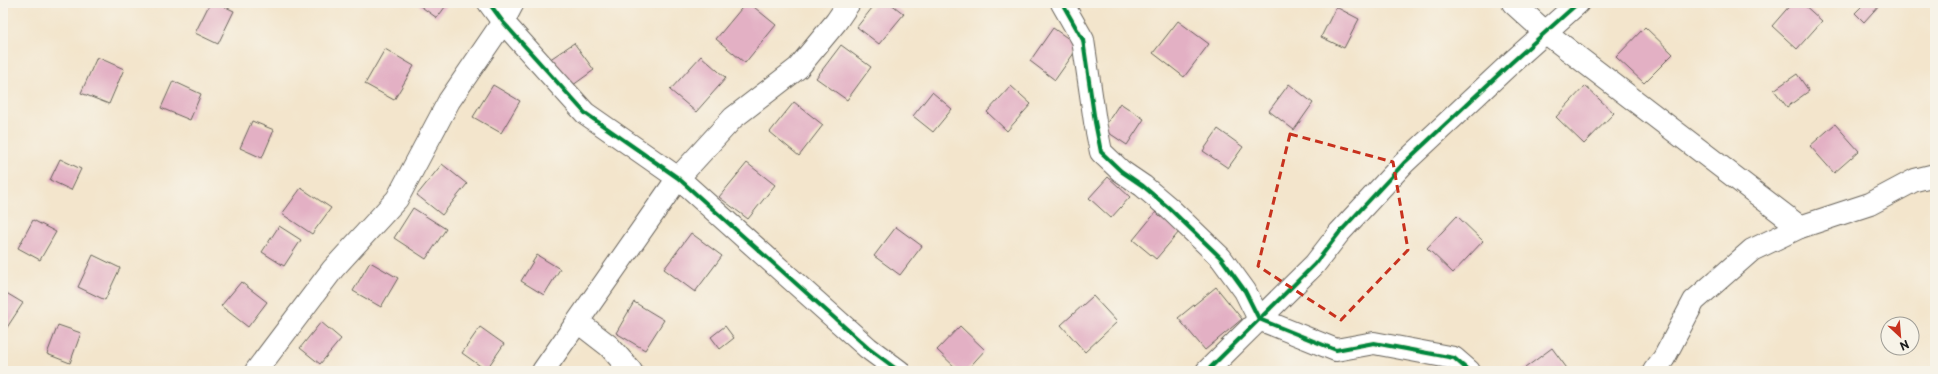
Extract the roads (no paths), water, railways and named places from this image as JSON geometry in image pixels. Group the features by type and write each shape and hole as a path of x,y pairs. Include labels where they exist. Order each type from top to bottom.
{"street":[{"path":"489,3 508,12 585,113 678,178 868,348 899,371"},
{"path":"543,371 678,178 733,118 798,68 836,22 849,3"},
{"path":"1062,3 1083,40 1095,122 1102,152 1122,171 1143,186 1169,208 1221,258 1245,291 1259,319 1336,350 1374,343 1454,358 1469,371"},
{"path":"1513,3 1545,32 1800,227"},
{"path":"1207,371 1315,264 1339,233 1404,163 1578,3"},
{"path":"256,371 333,269 397,199 449,101 508,12"},
{"path":"1663,367 1694,301 1752,250 1800,227 1870,204 1915,180 1935,175"},
{"path":"578,322 609,346 631,371"}]}
